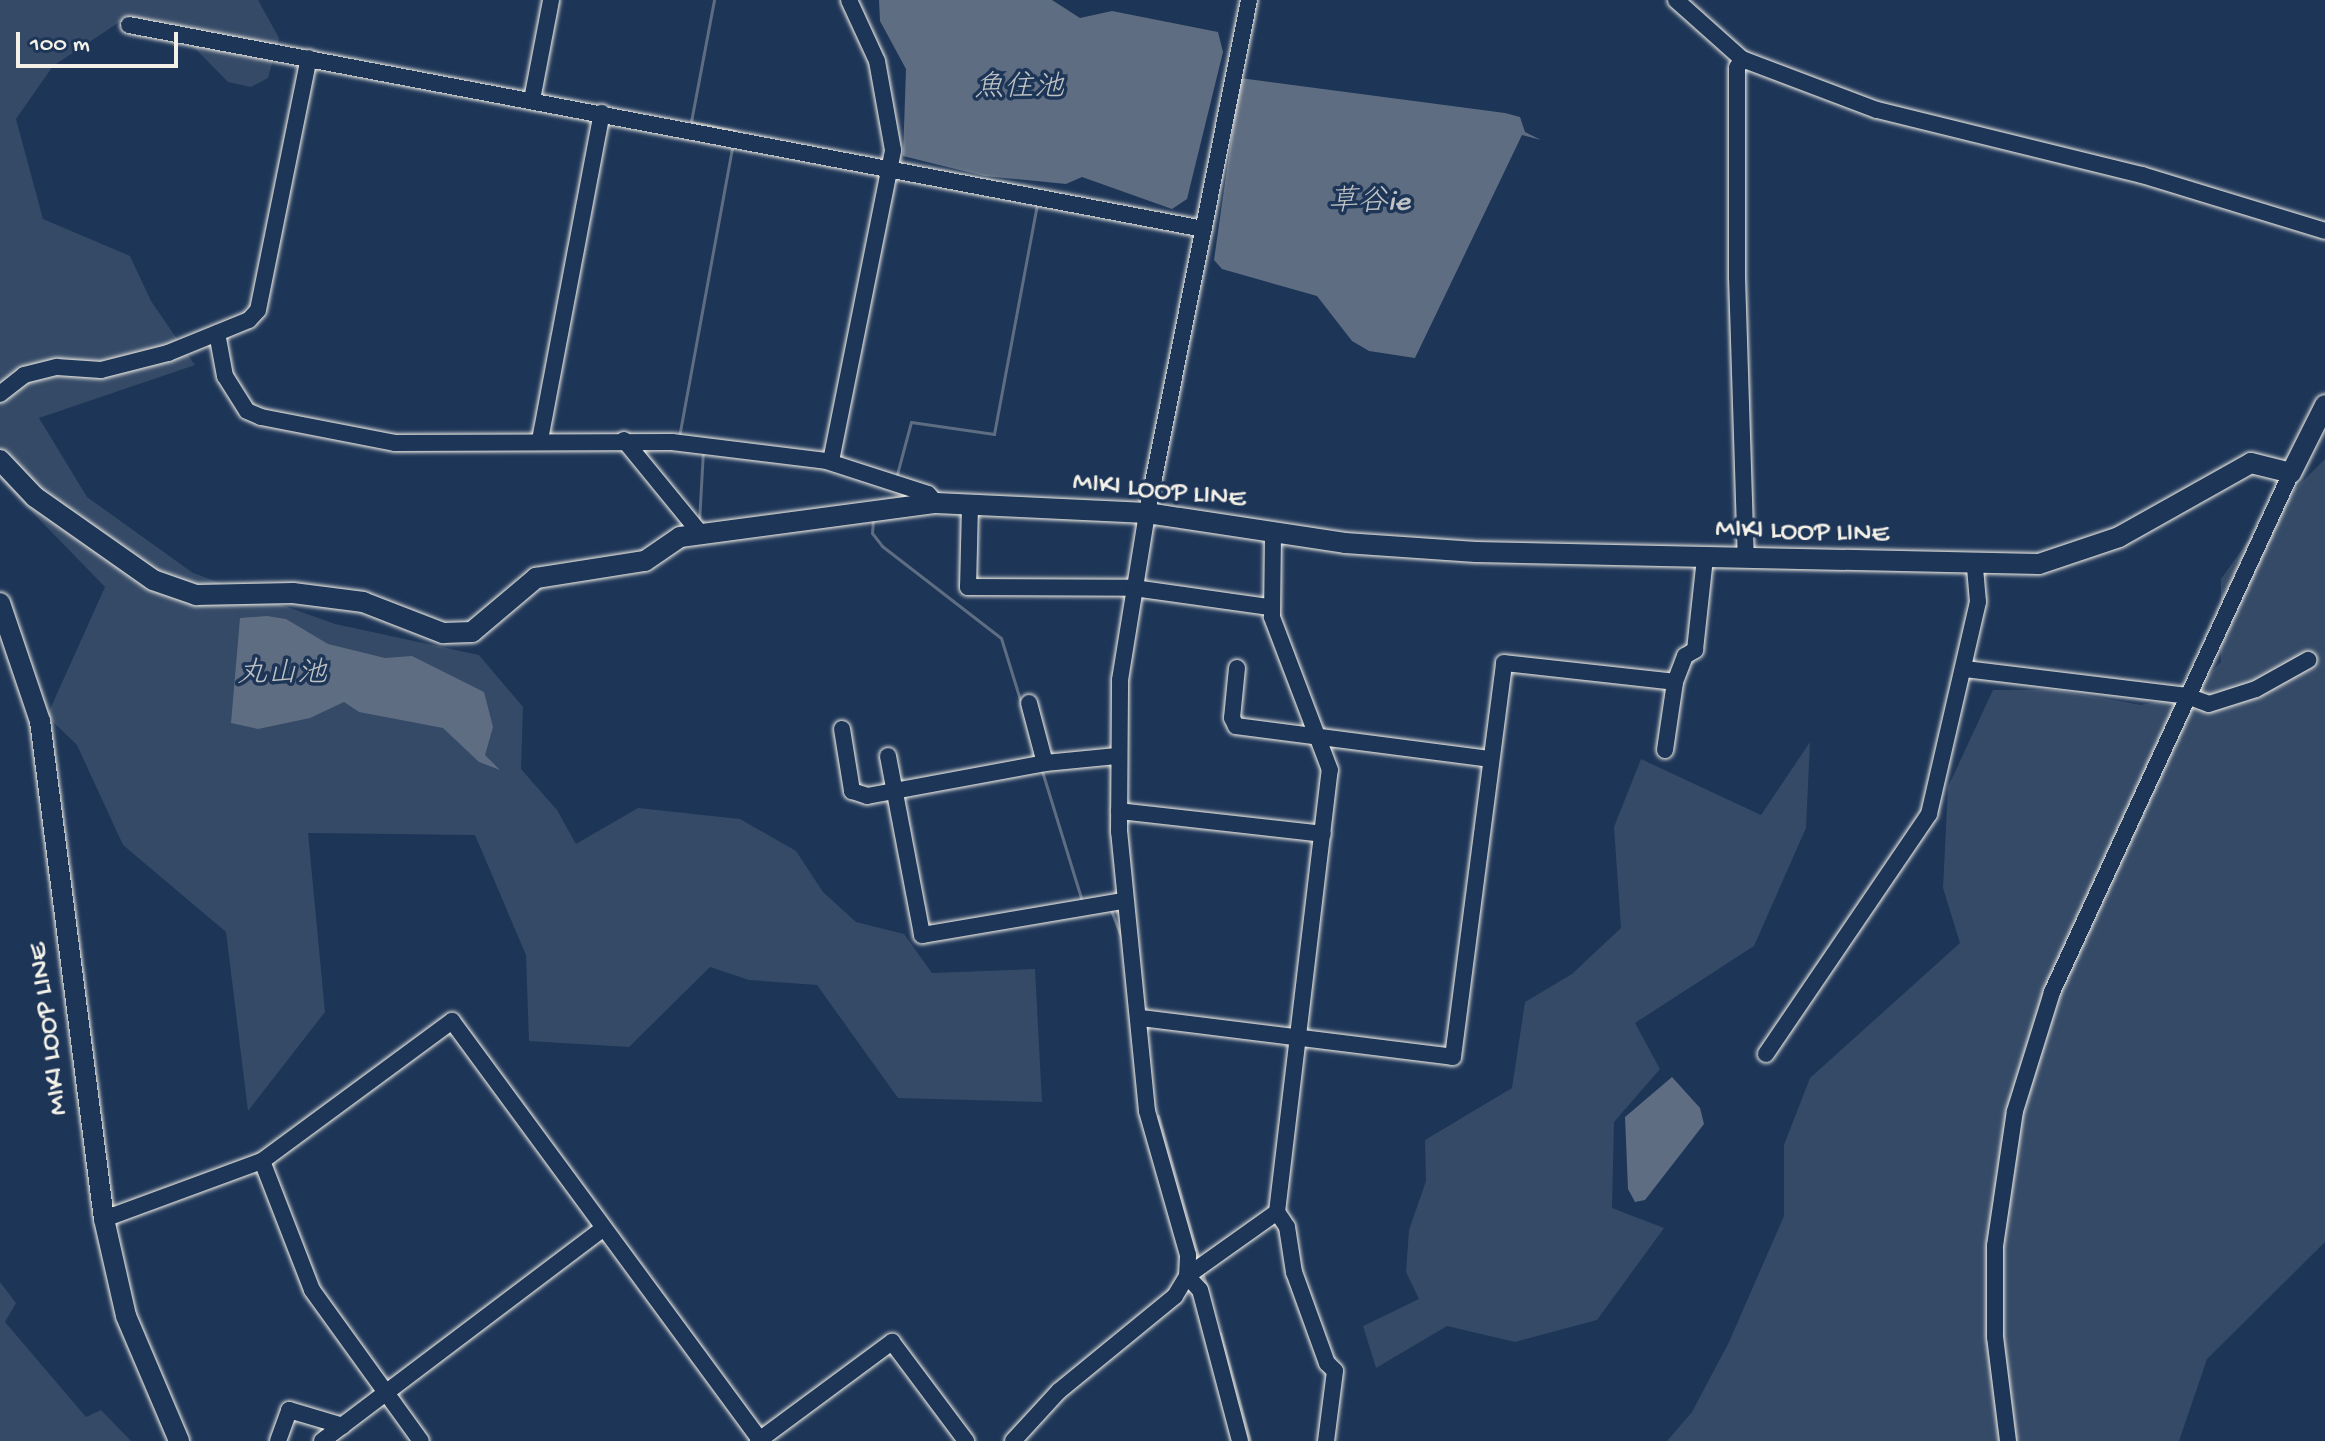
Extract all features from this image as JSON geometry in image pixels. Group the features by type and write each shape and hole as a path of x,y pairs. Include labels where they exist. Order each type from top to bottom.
{"main road":[{"path":"2291,473 2325,405"},
{"name":"MIKI LOOP LINE","path":"0,460 35,497 153,580 196,595 293,593 363,602 443,633 472,632 536,578 645,561 680,537 936,503 1147,513 1273,532 1476,552 1975,567 2067,557 2119,537 2251,463 2291,473"},
{"name":"MIKI LOOP LINE","path":"0,603 40,721 104,1219 130,1328 179,1441"}],"street":[{"path":"532,100 551,0"},
{"path":"831,461 891,166 889,114 877,61 849,0"},
{"path":"1240,1441 1200,1290 1187,1276 1188,1255 1147,1111 1141,1018 1124,901 1117,756 1134,588 1147,513 1249,0"},
{"path":"1676,0 1742,59 1877,110 2142,175 2325,231"},
{"path":"129,25 891,166 1204,229"},
{"path":"0,394 24,375 57,367 101,370 217,333 258,310 309,58"},
{"path":"1742,59 1737,68 1737,277 1746,558"},
{"path":"540,440 602,113"},
{"path":"217,333 225,376 247,411 261,417 395,443 624,440 831,461 928,494 936,503"},
{"path":"624,440 657,488 700,533"},
{"path":"2008,1441 1995,1337 1995,1246 2015,1111 2052,992 2291,473"},
{"path":"970,506 968,587 1134,588 1270,607"},
{"path":"1273,532 1270,607 1330,770 1277,1212 1287,1227 1294,1272 1327,1363 1335,1371 1326,1441"},
{"path":"1665,750 1675,682 1685,656 1695,650 1705,558"},
{"path":"1766,1054 1929,814 1965,669 1978,602 1975,567"},
{"path":"1965,669 2187,696 2209,704 2256,689 2308,660"},
{"path":"1141,1018 1453,1057 1504,663 1675,682"},
{"path":"1237,668 1232,718 1236,726 1491,759"},
{"path":"1029,703 1045,763"},
{"path":"842,729 852,791 867,796 1045,763 1117,756"},
{"path":"888,756 922,935 1124,901"},
{"path":"1119,811 1323,834"},
{"path":"104,1219 262,1161 452,1021 759,1441 892,1342 966,1441"},
{"path":"262,1161 312,1290 421,1441"},
{"path":"1013,1441 1059,1391 1175,1296 1187,1276 1277,1212"},
{"path":"322,1441 602,1229"},
{"path":"278,1441 289,1410 343,1426"}],"shaded area":[{"path":"0,0 258,0 279,38 268,78 251,87 228,82 170,23 121,21 53,66 16,119 43,219 130,256 151,301 195,365 39,418 87,497 193,573 335,624 479,655 523,707 521,769 557,810 576,844 638,808 740,819 796,851 823,892 856,922 904,934 932,973 1035,969 1042,1102 898,1098 817,985 749,980 710,967 629,1047 529,1041 526,955 475,835 308,833 325,1012 248,1111 226,932 123,845 77,745 47,716 105,587 0,479"},
{"path":"2325,459 2325,1242 2207,1359 2179,1441 1667,1441 1692,1412 1729,1342 1784,1216 1784,1145 1810,1078 1960,943 1943,888 1948,787 1993,690 2055,690 2141,705 2187,696 2221,662 2221,579 2261,523"},
{"path":"1810,742 1806,828 1754,946 1635,1023 1660,1069 1614,1122 1612,1208 1664,1228 1597,1320 1515,1342 1447,1326 1376,1368 1363,1326 1419,1299 1406,1272 1409,1230 1426,1181 1425,1140 1512,1088 1525,1002 1572,974 1621,928 1614,827 1641,759 1761,815"},
{"path":"0,1282 16,1303 5,1322 86,1417 101,1410 131,1441 0,1441"}],"water":[{"name":"魚住池","path":"879,0 1052,0 1080,18 1112,11 1218,32 1223,52 1187,199 1172,209 1082,177 1066,184 984,176 903,156 906,69 880,21"},
{"name":"草谷ie","path":"1240,78 1505,113 1520,117 1525,132 1541,140 1522,135 1415,358 1369,351 1352,341 1317,296 1222,269 1214,260"},
{"name":"丸山池","path":"267,616 286,619 328,644 385,658 412,656 484,692 493,727 485,755 500,770 479,762 443,728 359,712 344,702 310,718 258,729 231,723 240,618"},
{"path":"1672,1077 1700,1108 1704,1124 1645,1200 1635,1202 1628,1189 1625,1117"}],"waterway":[{"path":"714,0 691,122 735,131 734,136"},
{"path":"679,437 732,147"},
{"path":"896,478 911,422 994,434 1037,204"},
{"path":"699,522 703,450"},
{"path":"873,519 872,533 882,546 1001,638 1022,706"},
{"path":"1042,771 1082,901"},
{"path":"1111,910 1122,939"},
{"path":"1158,1116 1199,1260"},
{"path":"1202,1272 1207,1287"},
{"path":"1220,1333 1250,1441"}]}
